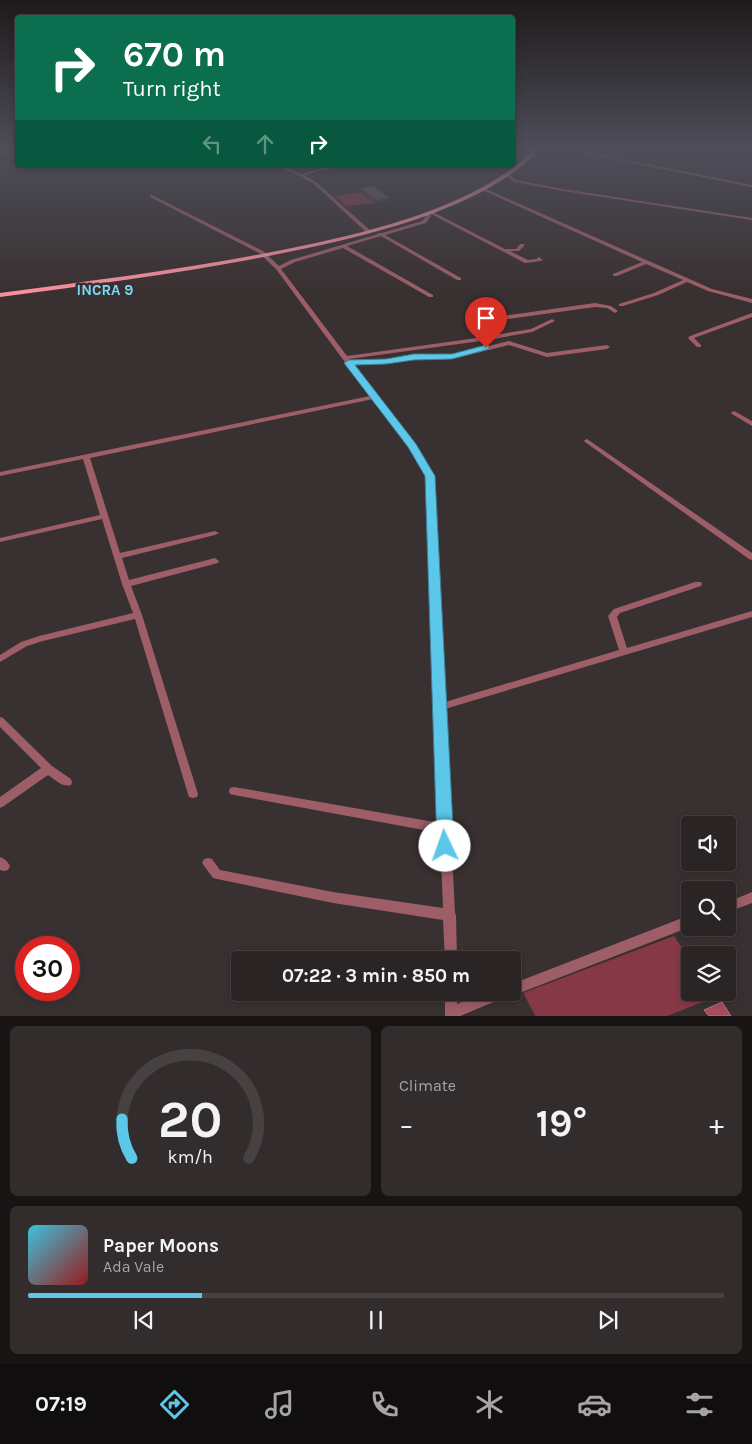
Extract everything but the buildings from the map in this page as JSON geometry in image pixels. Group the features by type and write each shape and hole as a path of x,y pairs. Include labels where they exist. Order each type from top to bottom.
{"main road":[{"path":"0,295 265,256 322,244 428,214 467,196"}],"street":[{"path":"152,196 265,256 278,268 412,447 430,476 444,829 450,915 450,951"},
{"path":"331,196 373,231 459,279"},
{"path":"500,196 715,293 752,301"},
{"path":"605,196 752,219"},
{"path":"278,268 424,222 428,214"},
{"path":"428,214 484,245"},
{"path":"428,214 530,263 541,260 539,258"},
{"path":"367,239 373,231"},
{"path":"346,238 354,243"},
{"path":"322,244 332,250"},
{"path":"501,249 517,250 522,245"},
{"path":"343,246 431,296"},
{"path":"615,275 646,262"},
{"path":"622,305 656,294 687,280"},
{"path":"488,338 475,322 595,305 609,307 615,311"},
{"path":"699,346 692,337 752,315"},
{"path":"347,360 532,330 552,321"},
{"path":"347,360 386,361 414,357 452,357 509,342 547,355 607,347"},
{"path":"0,474 374,396"},
{"path":"734,413 752,424"},
{"path":"587,441 752,557"},
{"path":"86,457 194,794"},
{"path":"0,540 106,516"},
{"path":"118,556 215,532"},
{"path":"126,584 215,561"},
{"path":"624,652 613,622 612,616 617,611 621,608 698,584"},
{"path":"440,707 752,614"},
{"path":"0,659 24,644 42,638 138,615"},
{"path":"0,722 48,769 67,782"},
{"path":"0,803 48,769"},
{"path":"234,791 444,829"},
{"path":"208,863 217,874 252,882 363,904 450,915"},
{"path":"736,904 752,897"},
{"path":"521,987 681,924"},
{"path":"451,1001 451,1015 484,1001"}],"shaded area":[{"path":"334,196 367,196 375,203 346,206"},
{"path":"674,936 681,946 681,1001 706,1001 667,1016 535,1016 523,993"},
{"path":"722,1002 731,1016 709,1016 704,1010"}],"district":[{"name":"INCRA 9","path":"105,290"}],"route":[{"path":"445,846 430,476 412,447 349,363 414,357 452,357 486,348"}]}
